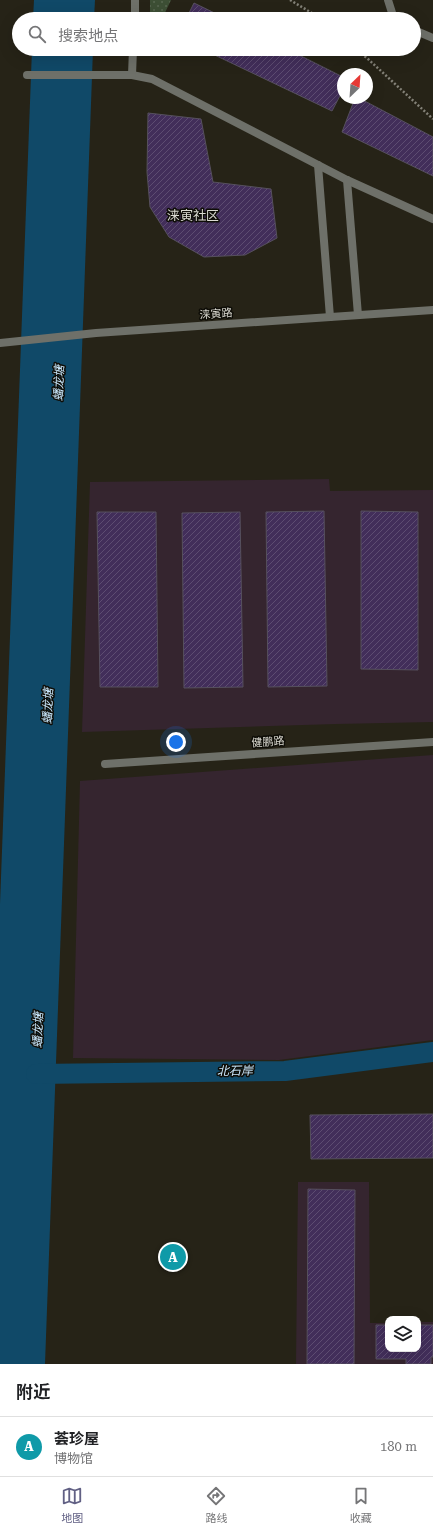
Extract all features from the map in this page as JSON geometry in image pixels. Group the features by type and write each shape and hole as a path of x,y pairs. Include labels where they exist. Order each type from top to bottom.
{"street":[{"path":"134,12 135,0"},
{"path":"388,0 392,12"},
{"path":"421,33 433,38"},
{"path":"132,75 133,56"},
{"path":"27,75 132,75 152,79 347,180 433,219"},
{"path":"318,165 330,317"},
{"path":"347,180 358,315"},
{"name":"涞寅路","path":"0,343 96,333 433,310"},
{"name":"健鹏路","path":"105,764 433,742"}],"path":[{"path":"290,0 311,12"},
{"path":"363,56 433,119"}],"shaded area":[{"path":"329,479 330,491 433,490 433,722 82,732 90,482"},
{"path":"433,755 433,1040 279,1060 73,1058 80,781"},
{"path":"298,1182 369,1182 370,1323 385,1323 385,1352 421,1352 421,1322 433,1322 433,1364 296,1364"}],"green space":[{"path":"150,0 171,0 165,12 150,12"}],"water":[{"path":"34,0 95,0 94,12 33,12"},
{"name":"蟠龙塘","path":"32,56 93,56 45,1364 0,1364 0,904"}],"building":[{"path":"194,3 213,12 190,12"},
{"path":"217,56 301,56 337,74 337,101 332,111"},
{"path":"353,104 370,104 433,137 433,176 342,132"},
{"path":"148,113 201,119 213,182 271,189 277,238 245,255 204,257 169,237 150,207 147,172"},
{"path":"324,511 327,686 268,687 266,512"},
{"path":"361,511 418,512 418,670 361,669"},
{"path":"97,512 156,512 158,687 100,687"},
{"path":"240,512 243,687 184,688 182,513"},
{"path":"433,1114 433,1158 311,1159 310,1115"},
{"path":"308,1189 355,1190 354,1364 307,1364"},
{"path":"376,1325 385,1325 385,1352 421,1352 421,1325 433,1325 433,1357 431,1357 431,1364 406,1364 406,1359 376,1359"}],"waterway":[{"name":"北石岸","path":"36,1074 285,1071 433,1052"}],"place":[{"name":"荟珍屋","path":"173,1257"}],"district":[{"name":"涞寅社区","path":"193,215"}]}
